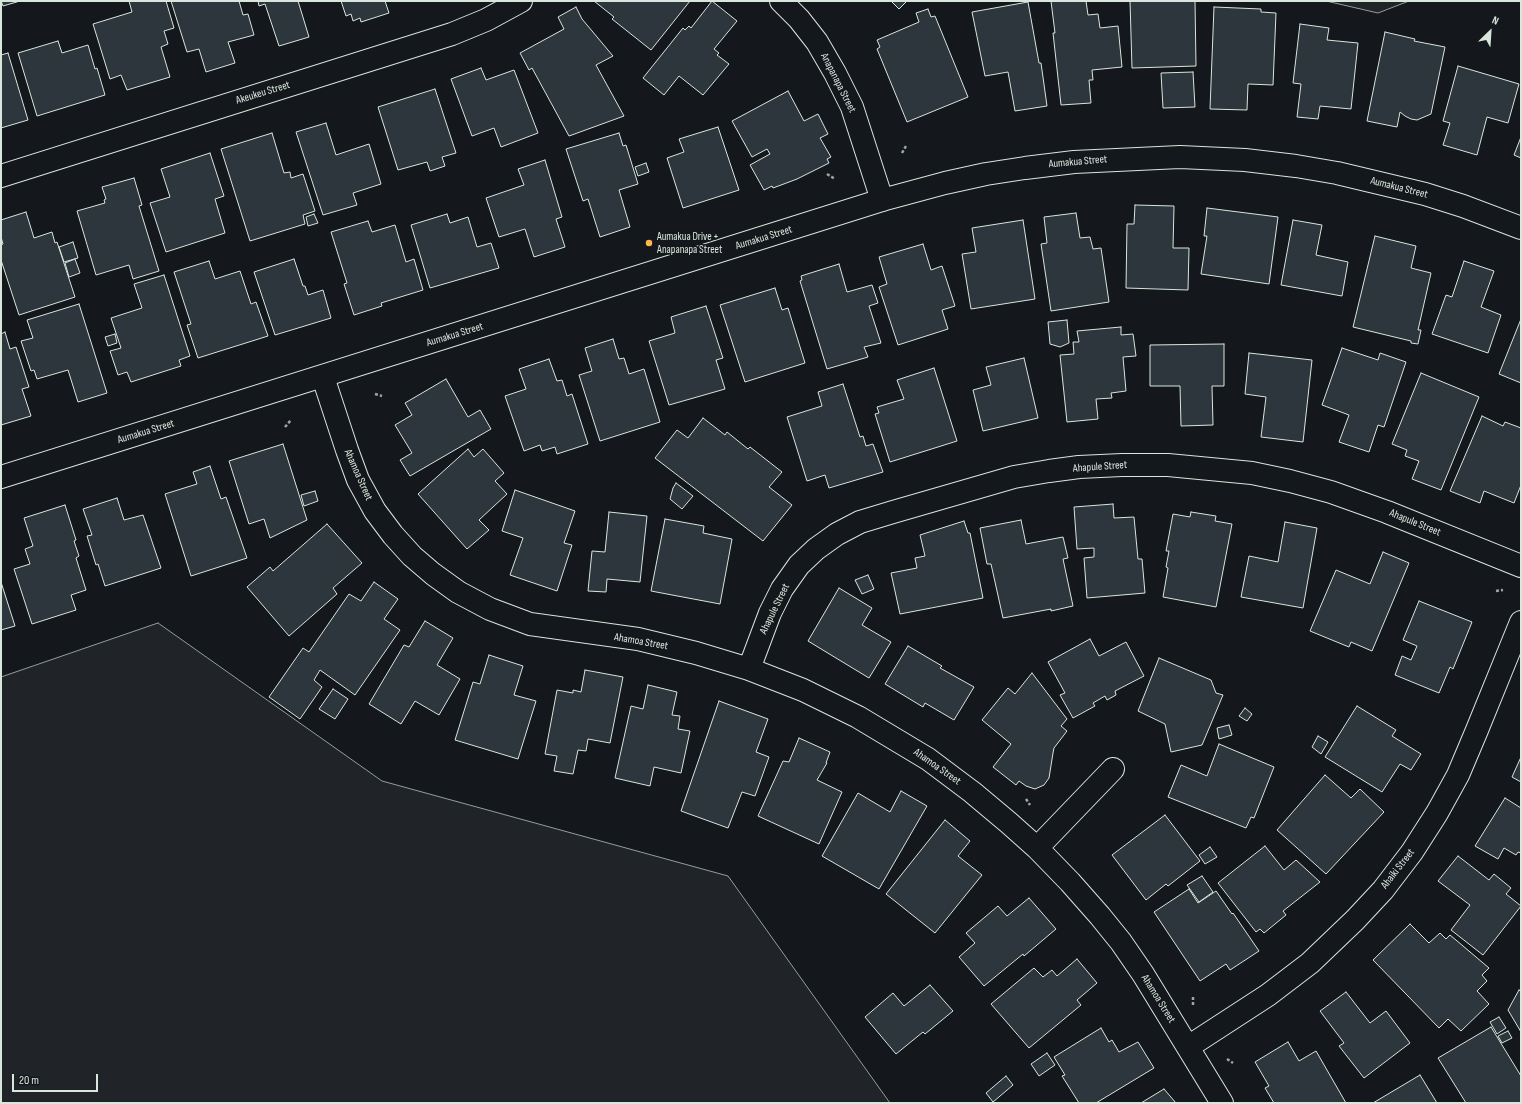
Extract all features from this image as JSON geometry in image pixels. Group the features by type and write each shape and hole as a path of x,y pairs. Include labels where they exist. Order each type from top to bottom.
{"street":[{"name":"Akeukeu Street","path":"1,176 452,34 486,20 521,1"},
{"name":"Anapanapa Street","path":"781,1 799,19 817,42 835,73 852,107 882,200"},
{"name":"Aumakua Street","path":"1,477 882,200 945,183 1025,168 1074,162 1180,157 1245,160 1337,173 1425,194 1463,206 1521,228"},
{"name":"Ahamoa Street","path":"323,376 358,480 375,511 393,535 412,556 433,574 458,592 490,609 530,624 638,639 696,653 749,669 803,690 858,717 928,759 972,792 1009,823 1037,848 1070,882 1120,942 1143,974 1222,1103"},
{"name":"Ahapule Street","path":"749,669 770,613 782,589 799,565 810,554 837,534 860,522 1014,477 1072,468 1122,465 1168,465 1252,473 1290,481 1331,492 1387,512 1521,566"},
{"name":"Ahaiki Street","path":"1188,1047 1268,995 1310,963 1355,920 1388,883 1412,852 1437,813 1458,775 1521,622"},
{"path":"1037,848 1113,769"}],"path":[{"path":"902,153 906,146"},
{"path":"826,174 835,179"},
{"path":"375,394 382,396"},
{"path":"285,426 292,420"},
{"path":"1496,591 1503,590"},
{"path":"1227,1059 1233,1063"}],"shaded area":[{"path":"1326,1 1409,1 1378,13"},
{"path":"158,623 382,781 728,876 890,1103 1,1103 1,677"}],"building":[{"path":"1,1 20,1 3,6"},
{"path":"129,1 166,1 174,28 164,31 168,44 161,47 170,77 127,90 121,75 110,79 93,24 132,12"},
{"path":"171,1 239,1 243,15 248,14 254,35 228,42 235,63 206,72 199,49 187,52"},
{"path":"258,1 298,1 309,37 279,46 265,4 259,6"},
{"path":"341,1 385,1 389,13 361,22 360,18 353,21 351,14 346,16"},
{"path":"594,1 690,1 651,50 612,19 614,17"},
{"path":"712,1 737,21 714,49 719,53 717,55 729,64 703,95 679,76 664,95 643,78 683,28 685,30 689,26 691,28"},
{"path":"891,1 907,1 899,9"},
{"path":"1051,1 1086,1 1088,15 1098,14 1100,28 1118,26 1122,67 1092,70 1093,80 1089,80 1091,103 1061,105"},
{"path":"1130,1 1195,1 1196,66 1132,68"},
{"path":"1028,2 1039,63 1041,63 1047,106 1015,111 1008,72 985,76 972,12"},
{"path":"576,7 582,19 613,56 596,65 624,116 569,136 532,68 529,70 520,53 564,29 558,17"},
{"path":"1214,7 1261,9 1261,12 1276,13 1273,85 1248,84 1247,110 1210,109"},
{"path":"928,9 931,17 935,16 968,97 907,122 877,49 880,47 877,40 919,22 916,13"},
{"path":"1300,24 1329,28 1327,40 1358,43 1351,109 1320,106 1318,119 1297,117 1301,84 1293,83"},
{"path":"1385,32 1415,39 1414,41 1445,47 1431,114 1417,120 1411,119 1400,112 1397,127 1367,121"},
{"path":"58,41 62,53 88,45 105,95 37,116 18,53"},
{"path":"8,53 28,120 1,128 1,55"},
{"path":"1458,66 1519,84 1508,123 1487,117 1477,155 1443,145 1450,123 1443,121"},
{"path":"481,68 486,80 514,70 538,133 501,147 494,128 472,136 451,79"},
{"path":"1193,72 1195,107 1163,108 1161,73"},
{"path":"435,89 456,153 442,157 445,166 430,171 427,162 398,170 378,107"},
{"path":"788,91 804,121 818,114 828,134 820,138 831,157 827,159 829,163 797,179 773,188 772,186 764,190 750,165 770,154 767,149 752,157 732,121"},
{"path":"326,123 336,155 369,144 381,184 353,193 357,205 323,215 296,132"},
{"path":"718,127 739,190 683,208 667,158 684,152 679,139"},
{"path":"272,133 284,173 290,172 291,178 303,174 315,211 303,215 305,224 250,241 221,149"},
{"path":"619,133 623,146 626,145 638,184 619,190 630,227 600,237 588,199 583,201 566,149"},
{"path":"1521,137 1521,158 1514,155"},
{"path":"210,153 224,196 215,199 225,233 166,252 150,203 170,197 161,169"},
{"path":"545,160 562,217 556,219 565,247 534,257 525,229 499,237 486,198 524,185 518,169"},
{"path":"646,163 649,172 638,176 635,167"},
{"path":"134,178 142,205 139,206 159,271 133,279 129,265 96,275 77,211 105,203 104,200 106,199 102,187"},
{"path":"1135,205 1174,206 1173,248 1189,248 1188,290 1126,288 1127,224 1134,224"},
{"path":"1207,208 1278,217 1269,284 1201,274 1207,236 1204,236"},
{"path":"26,212 34,238 52,232 55,243 57,242 75,297 19,315 1,260 1,245 3,244 1,237 1,220"},
{"path":"1076,213 1080,238 1090,237 1093,249 1101,248 1109,302 1051,311 1041,244 1047,243 1044,217"},
{"path":"314,214 318,223 308,226 306,217"},
{"path":"447,214 450,223 468,217 477,247 491,243 499,268 430,288 411,225"},
{"path":"1023,220 1035,299 971,309 962,254 976,252 972,228"},
{"path":"1293,220 1322,225 1316,255 1348,262 1342,296 1281,285"},
{"path":"368,221 372,232 395,225 406,262 414,259 423,290 381,303 382,306 354,315 344,284 347,283 331,232"},
{"path":"1375,236 1416,246 1411,268 1431,273 1418,330 1421,330 1418,344 1353,327"},
{"path":"73,242 78,258 64,262 59,247"},
{"path":"923,244 931,270 942,266 955,306 942,310 948,329 898,345 879,287 887,284 879,257"},
{"path":"75,259 80,273 69,277 65,263"},
{"path":"294,259 303,286 305,286 308,295 323,290 331,318 275,335 254,272"},
{"path":"209,261 215,279 240,271 251,304 256,302 268,336 198,358 187,325 191,324 174,272"},
{"path":"1464,261 1494,271 1481,307 1501,315 1488,353 1432,334 1446,295 1452,297"},
{"path":"839,264 847,292 872,285 878,303 869,306 881,343 864,347 868,357 827,369 800,281 802,280 801,276"},
{"path":"164,275 190,356 179,360 181,366 131,382 127,372 118,375 110,351 121,348 111,318 142,308 134,284"},
{"path":"775,288 782,310 788,308 805,363 745,382 720,305"},
{"path":"79,304 107,393 78,402 68,370 37,379 34,370 31,371 21,341 33,338 27,320"},
{"path":"706,306 723,358 716,360 725,389 669,405 649,341 675,333 671,317"},
{"path":"1521,319 1521,383 1499,374"},
{"path":"1067,320 1069,343 1060,347 1050,344 1048,322"},
{"path":"1121,327 1121,335 1133,334 1136,356 1123,357 1126,391 1111,393 1112,398 1096,399 1098,419 1067,422 1060,355 1074,354 1073,342 1079,342 1077,331"},
{"path":"5,332 10,349 16,347 29,387 22,389 31,416 1,425 1,334"},
{"path":"115,334 117,343 108,346 105,337"},
{"path":"613,339 619,359 624,358 629,374 644,369 660,422 600,441 579,375 592,371 585,348"},
{"path":"1224,344 1224,386 1212,386 1213,425 1181,426 1180,386 1150,386 1150,345"},
{"path":"1342,348 1378,360 1380,353 1406,362 1384,427 1378,425 1369,452 1339,442 1349,415 1322,405"},
{"path":"1249,353 1312,360 1303,442 1261,437 1266,397 1245,394"},
{"path":"1024,358 1038,418 983,431 973,390 991,385 986,367"},
{"path":"549,359 557,381 562,380 567,396 572,394 588,444 557,454 555,447 542,451 540,445 524,451 505,396 526,389 519,369"},
{"path":"934,368 957,441 890,462 875,414 879,413 877,407 904,399 897,380"},
{"path":"1421,373 1479,397 1441,490 1412,479 1419,461 1405,456 1407,450 1392,444"},
{"path":"446,379 468,417 480,410 491,429 410,476 400,460 412,453 395,425 412,415 405,403"},
{"path":"843,384 860,437 863,436 866,446 873,444 883,472 829,488 825,475 807,481 787,417 822,406 818,392"},
{"path":"1482,416 1503,426 1505,422 1521,428 1521,485 1514,503 1484,491 1480,503 1450,491"},
{"path":"703,418 725,435 727,432 748,449 750,447 782,472 769,487 792,505 763,541 655,458 677,430 688,438"},
{"path":"283,444 307,520 270,538 264,519 249,524 229,461"},
{"path":"468,449 474,457 483,449 504,473 495,481 507,494 479,520 489,530 467,549 418,494"},
{"path":"210,466 221,499 226,497 247,558 191,576 165,494 197,484 193,472"},
{"path":"676,483 693,496 682,509 670,499"},
{"path":"515,490 575,511 564,543 572,545 557,591 510,575 523,538 502,531"},
{"path":"315,491 318,501 304,506 301,495"},
{"path":"117,498 124,520 143,515 161,568 105,586 98,564 96,565 87,536 92,535 83,509"},
{"path":"1113,504 1114,518 1134,517 1138,559 1142,559 1145,593 1087,598 1084,558 1094,557 1094,548 1077,549 1074,507"},
{"path":"65,505 76,540 74,541 79,556 76,558 86,590 71,595 76,610 32,624 14,569 30,564 25,549 33,546 24,518"},
{"path":"609,512 647,516 640,582 607,579 606,592 588,591 592,551 605,552"},
{"path":"1191,512 1216,516 1215,521 1232,524 1216,607 1163,597 1168,568 1166,567 1169,551 1166,551 1173,514 1190,517"},
{"path":"665,519 704,526 703,533 732,539 720,604 651,591"},
{"path":"1021,520 1026,544 1063,537 1068,558 1063,559 1073,606 1051,611 1051,609 1003,618 991,564 987,564 980,528"},
{"path":"964,521 968,533 970,533 983,598 900,614 891,573 917,568 915,558 925,556 920,535"},
{"path":"1285,522 1317,528 1303,608 1241,597 1249,556 1278,562"},
{"path":"327,524 362,563 333,588 337,594 289,636 247,587 270,567 273,571"},
{"path":"1383,552 1409,563 1372,651 1351,642 1349,647 1310,631 1336,570 1370,584"},
{"path":"868,575 874,589 862,594 855,580"},
{"path":"1,582 15,626 1,630"},
{"path":"374,582 398,599 384,619 400,630 355,695 320,670 314,680 322,687 300,719 269,697 303,648 309,652 349,594 361,601"},
{"path":"839,588 872,608 862,625 891,642 869,678 808,641"},
{"path":"1419,601 1472,622 1453,669 1450,667 1439,693 1395,675 1402,656 1411,660 1417,646 1403,640"},
{"path":"425,621 453,638 437,665 460,679 439,715 415,701 401,724 369,704 404,645 409,647"},
{"path":"1090,639 1099,656 1126,642 1144,676 1115,691 1116,695 1107,700 1105,696 1093,703 1095,706 1073,718 1060,695 1065,693 1048,662"},
{"path":"908,646 942,666 940,668 974,687 954,720 925,703 923,707 885,684"},
{"path":"489,655 523,666 514,695 536,701 518,759 455,740 473,682 480,684"},
{"path":"1159,658 1211,680 1216,693 1223,695 1202,745 1171,752 1165,724 1138,711"},
{"path":"585,670 623,677 610,743 588,739 586,751 578,750 573,774 554,771 557,756 545,754 557,690 573,693 573,690 581,692"},
{"path":"1032,673 1067,719 1061,726 1067,731 1054,748 1049,778 1044,785 1035,789 1026,786 1019,781 1016,785 993,767 1011,744 982,720 1008,688 1015,694"},
{"path":"648,685 677,692 672,715 680,716 678,729 690,731 681,773 654,767 650,786 615,778 631,706 643,709"},
{"path":"333,689 348,699 335,719 319,709"},
{"path":"719,701 768,719 756,752 769,757 755,796 742,792 728,828 681,811"},
{"path":"1357,706 1396,730 1392,736 1421,754 1411,770 1400,764 1382,792 1325,757"},
{"path":"1245,708 1252,714 1247,721 1239,716"},
{"path":"1229,725 1232,735 1219,739 1217,728"},
{"path":"1318,736 1328,742 1321,754 1312,747"},
{"path":"799,738 830,752 827,763 817,780 842,792 819,844 758,816 783,761 789,762"},
{"path":"1219,744 1274,767 1254,818 1251,817 1246,828 1168,797 1181,765 1207,776"},
{"path":"1521,757 1521,782 1512,777"},
{"path":"1325,775 1351,798 1360,789 1384,812 1326,874 1277,830"},
{"path":"901,791 927,806 879,889 822,856 858,793 890,812"},
{"path":"1505,798 1521,808 1521,853 1518,852 1516,855 1504,848 1498,859 1475,846"},
{"path":"1165,815 1200,861 1168,886 1166,884 1146,900 1112,855"},
{"path":"945,820 970,841 958,856 982,875 935,933 886,894"},
{"path":"1265,846 1284,870 1296,860 1320,882 1283,911 1286,915 1264,933 1260,929 1256,932 1218,883"},
{"path":"1210,847 1217,857 1205,864 1199,855"},
{"path":"1458,856 1489,880 1494,874 1511,888 1506,894 1521,906 1483,955 1451,930 1470,905 1438,881"},
{"path":"1202,876 1213,892 1199,902 1187,885"},
{"path":"1189,889 1198,903 1216,891 1259,951 1230,970 1226,964 1200,981 1154,912"},
{"path":"1029,898 1056,929 1024,956 1023,954 984,986 959,957 975,943 966,933 998,906 1007,916"},
{"path":"1410,924 1429,943 1440,933 1446,939 1450,935 1489,968 1482,975 1487,981 1477,991 1489,1004 1461,1031 1448,1019 1439,1028 1373,960"},
{"path":"1077,959 1097,983 1077,1000 1081,1005 1029,1048 991,1004 1034,968 1043,977 1052,970 1057,976"},
{"path":"930,985 953,1011 925,1034 923,1032 896,1054 865,1017 893,993 904,1006"},
{"path":"1519,990 1521,991 1521,1032 1508,1010"},
{"path":"1346,992 1370,1023 1386,1011 1410,1043 1364,1078 1339,1046 1344,1043 1320,1011"},
{"path":"1499,1017 1506,1028 1497,1034 1490,1022"},
{"path":"1491,1027 1521,1076 1521,1103 1466,1103 1438,1058"},
{"path":"1101,1028 1109,1042 1112,1040 1119,1052 1138,1042 1154,1068 1096,1103 1079,1103 1062,1076 1065,1075 1054,1057"},
{"path":"1508,1031 1512,1038 1502,1043 1498,1036"},
{"path":"1288,1042 1299,1061 1316,1051 1346,1103 1274,1103 1265,1088 1269,1086 1255,1062"},
{"path":"1047,1053 1055,1065 1039,1076 1031,1064"},
{"path":"1420,1075 1437,1103 1373,1103"},
{"path":"1006,1076 1013,1085 993,1102 986,1093"},
{"path":"1164,1089 1176,1103 1141,1103"}],"place":[{"name":"Aumakua Drive + Anapanapa Street","path":"649,243"}]}
